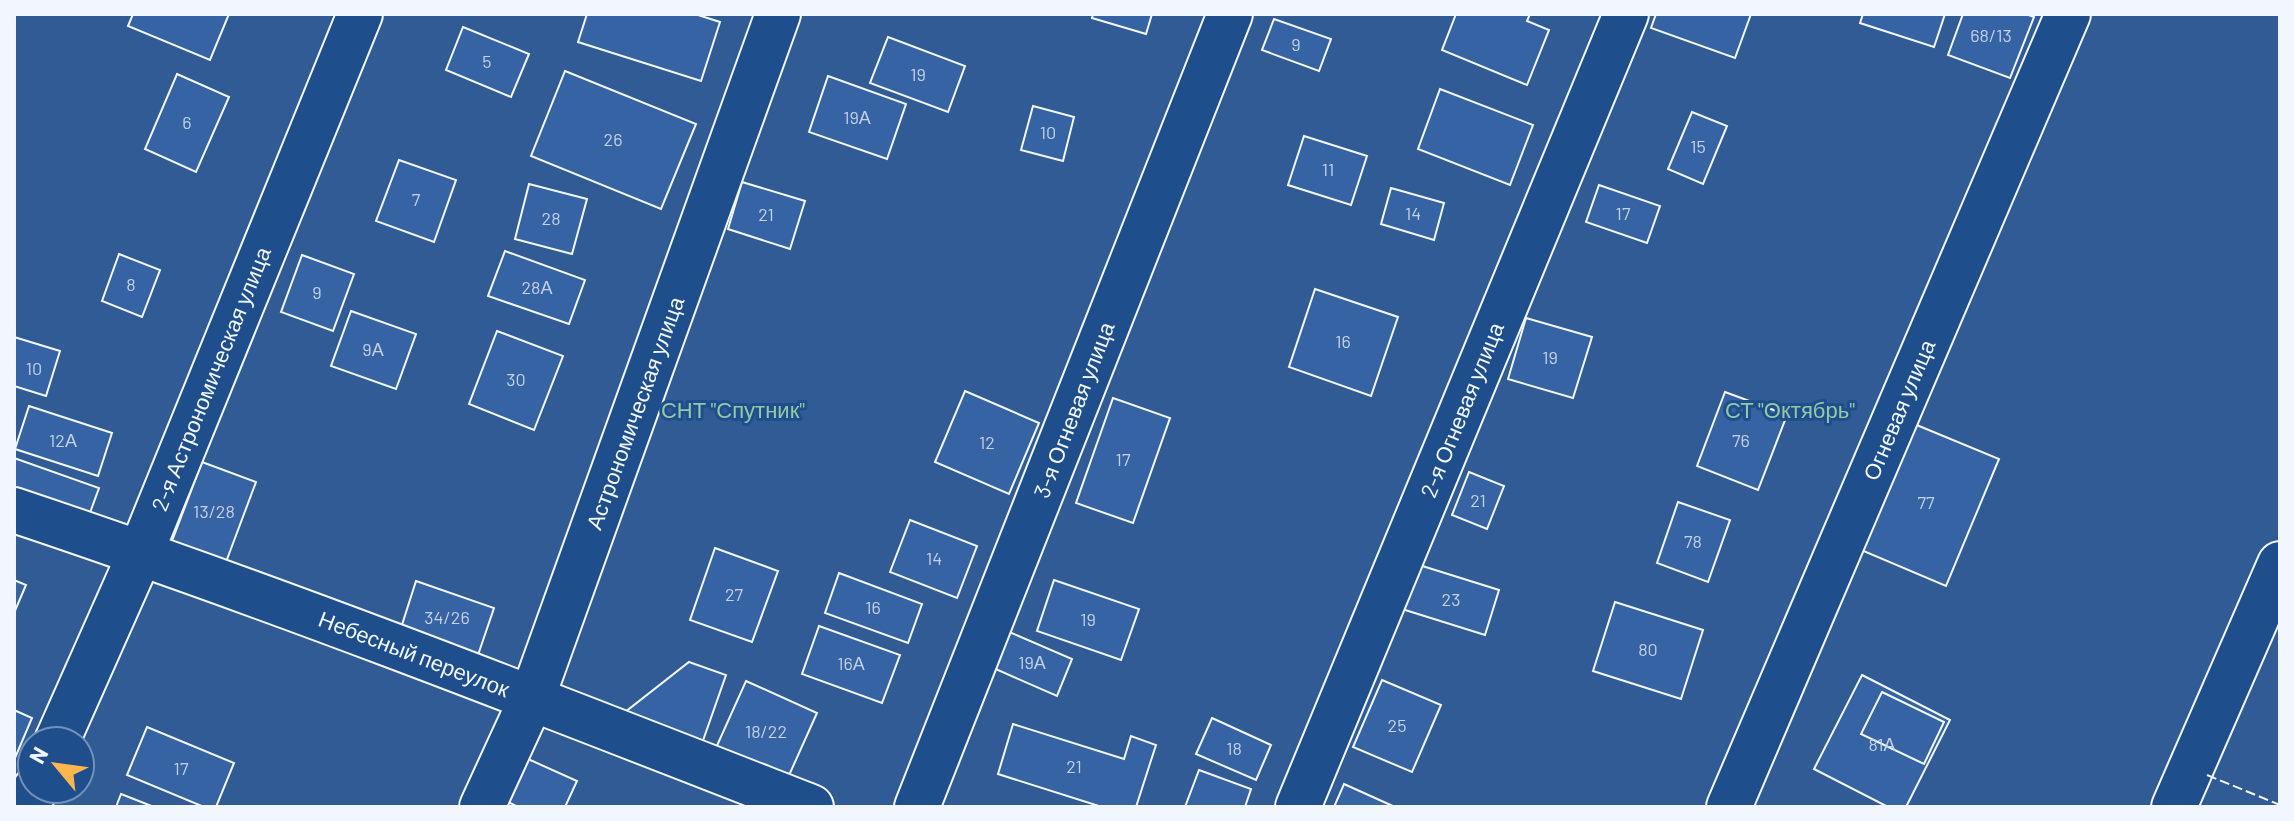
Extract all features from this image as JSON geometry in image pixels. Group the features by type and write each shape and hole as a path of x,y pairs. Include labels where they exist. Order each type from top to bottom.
{"street":[{"name":"2-я Астрономическая улица","path":"64,725 141,552 360,14"},
{"name":"Астрономическая улица","path":"482,807 532,698 778,14"},
{"name":"3-я Огневая улица","path":"917,807 1230,14"},
{"name":"2-я Огневая улица","path":"1298,807 1626,14"},
{"name":"Огневая улица","path":"1729,807 2068,14"},
{"name":"Небесный переулок","path":"14,510 141,552 532,698 811,807"},
{"path":"2174,807 2280,564"}],"shaded area":[{"path":"14,14 2280,14 2280,807 14,807"}],"building":[{"path":"133,14 229,14 210,60 128,26"},
{"path":"587,14 695,14 720,22 701,81 578,42"},
{"path":"1093,14 1152,14 1146,34 1092,18"},
{"path":"1456,14 1530,14 1527,21 1549,30 1527,85 1442,50"},
{"path":"1656,14 1751,14 1735,58 1651,28"},
{"path":"1863,14 1945,14 1934,47 1860,23"},
{"path":"1963,14 2026,14 2034,17 2010,78 1948,55"},
{"path":"1274,19 1331,39 1319,71 1262,50"},
{"path":"463,27 529,54 511,97 446,70"},
{"path":"888,37 965,66 948,112 870,83"},
{"path":"565,71 696,124 661,209 531,156"},
{"path":"177,74 229,97 196,172 145,149"},
{"path":"828,76 906,104 887,159 809,132"},
{"path":"1440,89 1533,125 1510,185 1418,149"},
{"path":"1033,106 1074,117 1063,161 1021,150"},
{"path":"1692,112 1727,126 1703,184 1668,169"},
{"path":"1304,136 1367,156 1351,205 1288,185"},
{"path":"399,160 456,180 434,242 376,221"},
{"path":"742,182 805,201 790,249 728,229"},
{"path":"529,184 587,199 572,254 515,239"},
{"path":"1599,185 1660,206 1647,243 1586,222"},
{"path":"1391,188 1444,203 1434,240 1381,224"},
{"path":"505,251 585,280 569,324 488,296"},
{"path":"119,254 160,270 142,317 102,301"},
{"path":"302,255 354,274 333,331 281,312"},
{"path":"1315,289 1398,317 1371,396 1289,367"},
{"path":"351,311 416,334 396,389 331,366"},
{"path":"1526,318 1592,337 1573,398 1508,379"},
{"path":"497,331 563,356 534,430 469,404"},
{"path":"14,337 60,351 46,396 14,386"},
{"path":"965,391 1039,423 1009,494 935,462"},
{"path":"1725,392 1787,415 1758,490 1697,466"},
{"path":"1113,398 1170,418 1133,523 1076,503"},
{"path":"29,406 112,433 98,476 15,449"},
{"path":"1907,421 1999,459 1946,586 1854,547"},
{"path":"14,458 99,488 87,521 14,495"},
{"path":"202,462 256,482 226,562 172,541"},
{"path":"1469,472 1504,486 1487,529 1452,515"},
{"path":"1678,502 1730,520 1708,582 1657,563"},
{"path":"910,520 977,546 957,598 890,572"},
{"path":"715,548 778,571 752,642 690,620"},
{"path":"1416,564 1499,590 1485,635 1402,609"},
{"path":"839,573 922,604 908,643 825,613"},
{"path":"14,580 26,585 14,613"},
{"path":"1054,580 1139,609 1121,660 1037,631"},
{"path":"416,581 494,608 478,655 401,628"},
{"path":"1615,602 1703,630 1681,699 1593,671"},
{"path":"819,626 900,655 882,703 802,674"},
{"path":"1007,631 1072,659 1057,696 991,667"},
{"path":"689,662 726,675 700,749 615,720"},
{"path":"1862,675 1950,720 1906,807 1888,807 1814,769"},
{"path":"1382,680 1441,705 1412,772 1353,747"},
{"path":"746,681 817,713 786,782 715,750"},
{"path":"1882,692 1944,722 1924,764 1861,734"},
{"path":"14,710 32,718 29,725 16,725 14,758"},
{"path":"1212,718 1271,745 1256,780 1196,754"},
{"path":"1013,724 1124,759 1131,736 1156,745 1136,807 1102,807 998,774"},
{"path":"147,727 234,763 216,807 204,807 127,775"},
{"path":"528,759 577,781 565,807 518,807 508,802"},
{"path":"1199,770 1251,789 1245,807 1185,807"},
{"path":"1344,784 1395,807 1334,807"},
{"path":"121,794 154,807 116,807"}],"fence":[{"path":"2207,775 2280,805"}],"park label":[{"name":"СНТ \"Спутник\"","path":"733,410"},
{"name":"СТ \"Октябрь\"","path":"1790,410"}]}
